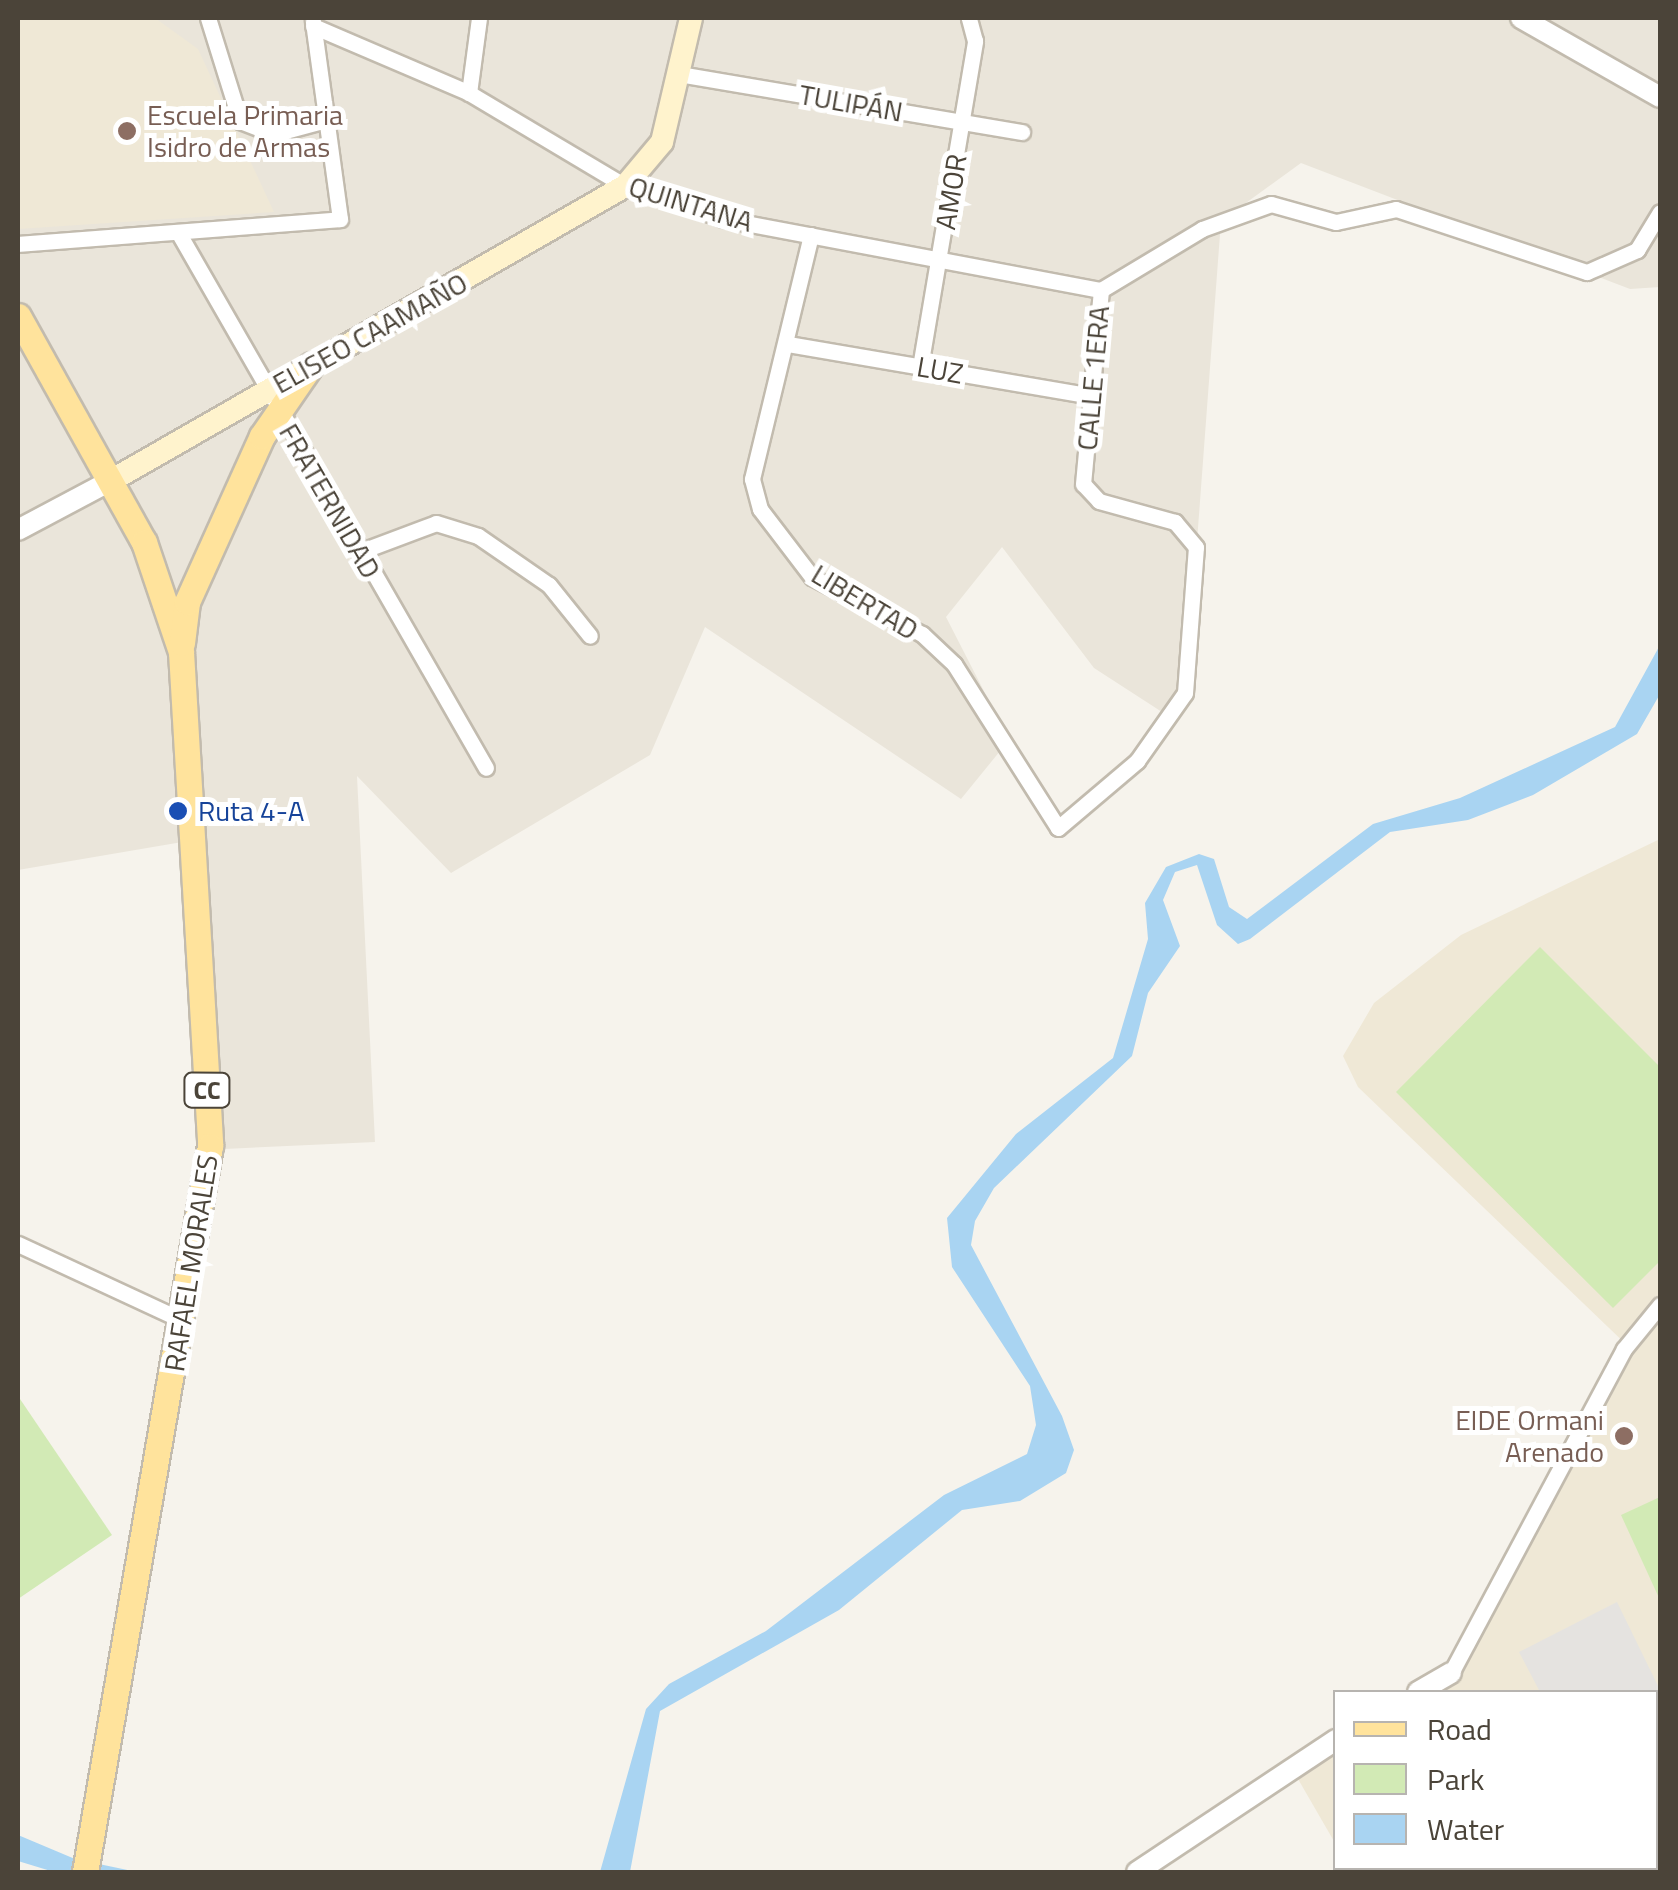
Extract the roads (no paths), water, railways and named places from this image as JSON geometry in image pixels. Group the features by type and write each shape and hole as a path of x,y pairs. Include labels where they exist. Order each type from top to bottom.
{"main road":[{"path":"625,186 662,142 691,18"},
{"name":"ELISEO CAAMAÑO","path":"311,365 625,186"},
{"name":"CC","path":"18,316 114,479"},
{"path":"181,652 187,602 270,400 311,365"},
{"name":"ELISEO CAAMAÑO","path":"114,479 270,400"},
{"name":"RAFAEL MORALES","path":"85,1872 119,1708 210,1146 181,652 114,479"}],"street":[{"path":"208,18 240,121 274,134 326,120"},
{"path":"469,93 479,18"},
{"name":"AMOR","path":"920,367 975,41 969,18"},
{"path":"1521,18 1660,97"},
{"path":"18,244 340,219 313,22"},
{"name":"QUINTANA","path":"313,22 469,93 625,186 811,235 1101,290"},
{"name":"TULIPÁN","path":"679,74 1022,132"},
{"path":"1101,290 1202,229 1272,204 1336,222 1396,209 1587,272 1638,250 1660,212"},
{"name":"FRATERNIDAD","path":"178,232 270,400 486,768"},
{"name":"LIBERTAD","path":"811,235 788,344 752,479 760,509 812,576 922,634 954,664 1058,828 1136,761 1186,693"},
{"name":"CALLE 1ERA","path":"1101,290 1091,396 1089,493 1175,522 1196,547 1186,693"},
{"name":"LUZ","path":"788,344 1091,396"},
{"path":"18,530 114,479"},
{"path":"360,552 436,523 478,536 549,584 590,636"},
{"path":"18,1244 182,1320"},
{"path":"1421,1690 1451,1673 1624,1349 1660,1306"},
{"path":"1137,1872 1333,1742"}],"water":[{"path":"1660,645 1660,694 1637,734 1533,795 1468,820 1390,832 1250,939 1238,944 1217,925 1197,865 1175,872 1163,900 1180,946 1148,993 1132,1056 994,1188 975,1221 971,1245 1062,1416 1074,1450 1066,1473 1020,1501 962,1510 839,1610 660,1711 630,1872 600,1872 646,1709 669,1684 766,1631 944,1495 1027,1454 1036,1425 1030,1386 952,1267 947,1218 1016,1134 1113,1058 1148,939 1145,903 1166,867 1199,854 1214,859 1229,907 1247,919 1373,824 1460,798 1615,727"},
{"path":"18,1835 75,1859 137,1872 54,1872 18,1861"}],"place":[{"name":"Escuela Primaria Isidro de Armas","path":"127,131"},
{"name":"Ruta 4-A","path":"178,811"},
{"name":"EIDE Ormani Arenado","path":"1624,1436"}]}
